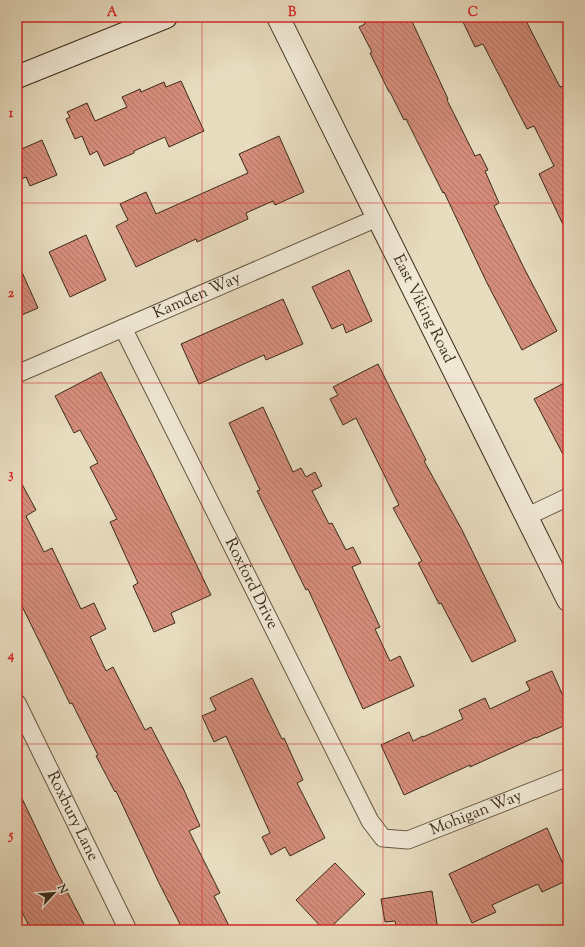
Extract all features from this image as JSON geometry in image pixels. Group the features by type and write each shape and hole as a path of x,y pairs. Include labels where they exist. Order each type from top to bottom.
{"street":[{"path":"17,77 166,17"},
{"name":"East Viking Road","path":"278,17 568,600"},
{"name":"Kamden Way","path":"17,374 378,218"},
{"name":"Roxford Drive","path":"123,328 370,821 383,838"},
{"path":"526,517 568,497"},
{"name":"Roxbury Lane","path":"17,703 128,930"},
{"name":"Mohigan Way","path":"383,838 408,840 568,777"}],"building":[{"path":"362,17 410,17 448,99 447,100 475,156 480,154 488,170 485,171 499,203 494,206 557,331 522,350 487,283 444,192 443,193 406,119 404,120 389,92 370,53 372,52 359,27 365,24"},
{"path":"473,17 524,17 560,87 563,86 568,95 568,235 539,174 554,166 534,126 527,129 483,44 475,47 463,22"},
{"path":"181,81 204,131 169,147 165,137 104,166 97,151 90,155 82,136 75,139 66,119 70,117 67,112 87,103 95,121 127,107 122,97 140,89 141,92 164,82 166,87"},
{"path":"279,136 304,192 275,205 273,201 246,213 248,219 197,242 196,239 136,267 116,226 128,220 120,204 146,192 156,214 248,173 239,154"},
{"path":"42,140 57,175 30,186 26,177 17,181 17,151"},
{"path":"86,235 106,280 70,297 49,252"},
{"path":"17,261 38,308 17,317"},
{"path":"349,270 372,321 346,333 343,324 332,329 312,287"},
{"path":"283,299 303,344 266,360 264,355 199,384 181,344"},
{"path":"378,364 426,460 424,461 462,530 516,641 472,662 418,563 422,561 393,508 399,505 356,418 343,425 330,399 338,395 333,387"},
{"path":"101,372 152,472 211,595 171,613 175,623 154,632 133,586 138,583 110,522 117,519 90,467 98,463 80,430 74,433 55,396"},
{"path":"568,381 568,464 534,399"},
{"path":"263,407 293,472 301,468 306,477 315,472 322,486 312,491 329,524 332,523 346,550 353,547 361,563 352,567 380,627 375,629 390,661 400,656 414,686 363,709 308,589 306,590 257,491 260,490 229,423"},
{"path":"17,475 36,510 26,516 44,552 52,548 81,609 94,603 106,629 90,637 106,671 113,667 145,730 151,727 183,788 200,826 189,831 220,893 214,896 231,930 183,930 159,883 116,791 115,792 96,756 98,755 72,703 70,704 17,596"},
{"path":"552,671 568,707 568,724 470,767 470,765 404,795 381,745 409,732 413,741 463,719 459,710 485,698 490,709 530,690 526,682"},
{"path":"252,678 282,739 284,738 303,780 297,783 325,838 290,856 285,847 271,855 262,837 270,833 226,736 214,742 202,716 216,710 210,698"},
{"path":"17,788 57,872 87,930 31,930 17,902"},
{"path":"547,828 568,875 568,880 542,892 538,884 492,905 496,912 472,923 449,874"},
{"path":"335,863 365,894 328,930 324,930 296,900"},
{"path":"432,891 438,930 397,930 395,921 385,922 381,899"}]}
